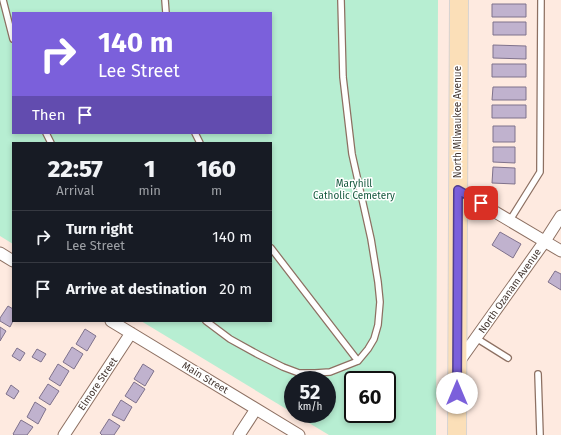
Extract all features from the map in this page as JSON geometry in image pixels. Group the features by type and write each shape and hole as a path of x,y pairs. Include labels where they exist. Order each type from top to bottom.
{"main road":[{"name":"North Milwaukee Avenue","path":"457,435 459,0"}],"street":[{"path":"458,190 561,251"},
{"name":"North Ozanam Avenue","path":"457,365 561,216"},
{"name":"Main Street","path":"113,322 299,435"},
{"name":"Elmore Street","path":"64,435 131,334"},
{"path":"239,435 256,409"}],"lane":[{"path":"3,0 12,35"},
{"path":"165,0 166,12"},
{"path":"207,322 230,338 259,355 283,367 300,372 330,372 358,361 374,339 378,325 380,302 371,239 352,154 347,116 343,77 341,0"},
{"path":"510,220 540,172 541,0"},
{"path":"272,249 358,361"},
{"path":"476,338 508,358"},
{"path":"538,374 540,435"}],"green space":[{"name":"Maryhill Catholic Cemetery","path":"0,0 438,0 436,435 329,435 309,423 336,423 336,371 284,371 284,408 143,322 272,322 272,142 12,142 12,243 0,236"}],"building":[{"path":"492,4 526,4 526,17 492,17"},
{"path":"493,22 526,22 526,35 493,35"},
{"path":"493,45 526,46 526,59 493,58"},
{"path":"492,64 526,64 526,77 492,77"},
{"path":"493,87 526,87 526,100 492,100"},
{"path":"492,105 526,105 526,118 492,118"},
{"path":"493,126 515,126 515,142 493,142"},
{"path":"493,147 515,147 515,163 493,162"},
{"path":"493,167 515,168 515,184 492,183"},
{"path":"500,232 521,244 513,258 492,245"},
{"path":"555,271 561,274 561,290 548,282"},
{"path":"8,306 12,308 12,322 10,327 0,321 0,318"},
{"path":"0,327 6,331 0,341"},
{"path":"85,329 96,336 87,351 76,344"},
{"path":"72,347 83,354 74,369 63,362"},
{"path":"17,348 25,353 20,361 12,356"},
{"path":"37,349 46,354 41,362 32,357"},
{"path":"58,364 69,371 60,386 49,379"},
{"path":"143,364 154,371 145,386 134,379"},
{"path":"134,382 145,389 136,403 125,396"},
{"path":"48,384 59,391 50,405 39,398"},
{"path":"11,385 19,391 14,399 6,394"},
{"path":"121,400 132,407 124,421 112,415"},
{"path":"35,402 46,409 38,424 27,417"},
{"path":"109,419 120,426 114,435 102,435 100,433"},
{"path":"21,420 33,427 27,435 14,435 13,434"}],"route":[{"path":"457,393 458,190 481,203"}]}
